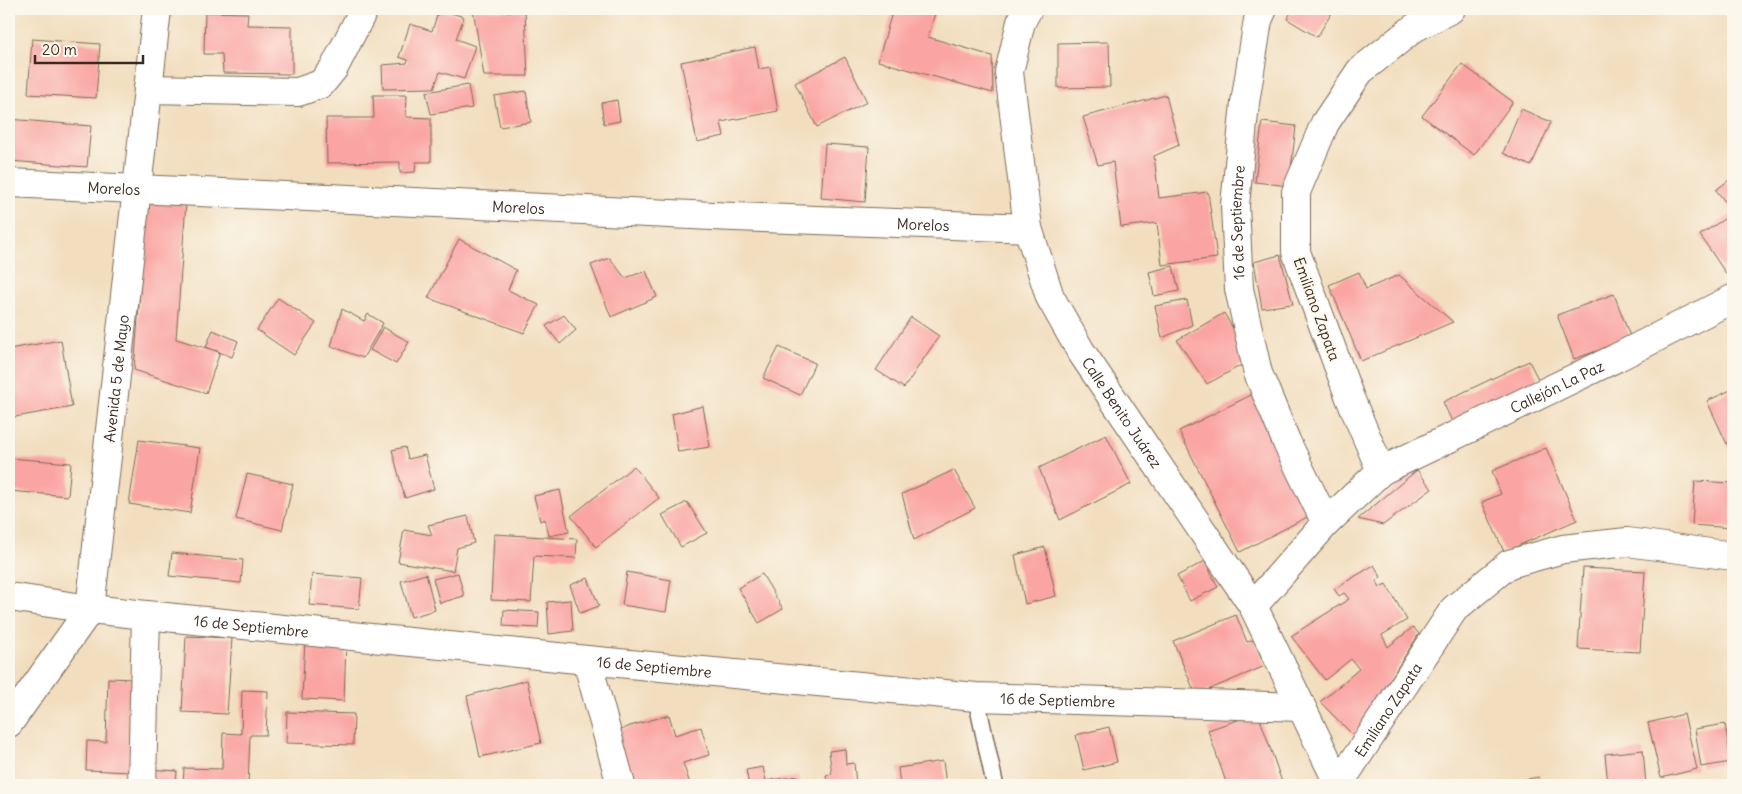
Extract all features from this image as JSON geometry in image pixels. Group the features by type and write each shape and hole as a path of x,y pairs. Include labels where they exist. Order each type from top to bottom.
{"street":[{"name":"Avenida 5 de Mayo","path":"9,723 90,609 157,9"},
{"path":"148,89 298,92 321,84 334,68 364,9"},
{"name":"Calle Benito Juárez","path":"1028,9 1021,22 1009,72 1028,228 1050,297 1080,350 1253,606 1339,785"},
{"name":"16 de Septiembre","path":"1263,9 1258,20 1245,103 1235,205 1239,289 1258,373 1287,443 1326,523"},
{"name":"Emiliano Zapata","path":"1381,471 1350,398 1296,252 1296,192 1325,123 1360,72 1414,28 1451,9"},
{"name":"Morelos","path":"9,183 734,217 1028,228"},
{"name":"Callejón La Paz","path":"1381,471 1607,362 1732,299"},
{"path":"1253,606 1326,523 1381,471"},
{"name":"Emiliano Zapata","path":"1339,785 1454,609 1509,564 1563,549 1627,542 1733,556"},
{"name":"16 de Septiembre","path":"9,597 146,615 976,697 1301,707"},
{"path":"142,785 146,615"},
{"path":"587,660 620,785"}],"lane":[{"path":"976,697 995,785"}],"building":[{"path":"439,9 464,17 456,39 475,46 464,79 440,72 434,88 383,89 382,65 407,63 408,60 399,57 410,24 432,31"},
{"path":"473,9 525,12 528,76 484,76"},
{"path":"893,9 936,10 928,37 992,56 993,93 878,61"},
{"path":"1293,9 1329,9 1333,11 1317,37 1287,19"},
{"path":"205,12 248,13 247,25 292,26 292,74 223,73 222,54 204,54"},
{"path":"32,39 100,44 96,98 28,94"},
{"path":"1109,42 1110,87 1058,88 1058,43"},
{"path":"755,47 759,69 770,67 778,111 721,122 724,136 697,142 681,62"},
{"path":"845,57 867,102 817,127 795,83"},
{"path":"1462,64 1513,102 1474,155 1422,116"},
{"path":"468,85 472,108 431,114 426,92"},
{"path":"526,91 531,122 500,127 494,96"},
{"path":"373,95 407,95 406,117 431,118 431,162 416,162 415,172 400,173 400,162 327,163 326,118 374,118"},
{"path":"1166,95 1179,145 1154,156 1159,198 1208,192 1217,258 1162,265 1157,223 1121,227 1113,162 1098,165 1083,117"},
{"path":"617,100 620,121 604,124 601,103"},
{"path":"1521,109 1551,122 1531,166 1503,153"},
{"path":"9,119 91,126 87,167 9,161"},
{"path":"1262,122 1296,126 1289,186 1255,182"},
{"path":"825,144 869,147 865,202 821,198"},
{"path":"1733,177 1733,206 1730,208 1716,190"},
{"path":"147,201 186,203 176,339 220,352 206,393 134,370"},
{"path":"1733,213 1733,279 1731,281 1700,235"},
{"path":"459,239 516,270 508,290 539,305 524,333 428,298"},
{"path":"1280,255 1293,304 1262,308 1254,262"},
{"path":"610,258 625,278 646,271 657,297 611,317 591,265"},
{"path":"1173,266 1179,291 1154,296 1149,272"},
{"path":"1359,272 1366,289 1399,275 1453,322 1361,361 1329,285"},
{"path":"1614,294 1631,339 1574,359 1557,315"},
{"path":"278,298 316,323 294,355 257,330"},
{"path":"1187,300 1192,325 1162,338 1155,306"},
{"path":"342,309 364,321 368,314 383,323 363,358 331,346"},
{"path":"1224,313 1251,360 1207,384 1177,340"},
{"path":"564,315 576,330 560,344 546,326"},
{"path":"911,317 939,336 904,388 876,370"},
{"path":"383,327 409,342 396,364 370,350"},
{"path":"213,330 238,341 232,357 206,347"},
{"path":"61,340 72,407 9,418 9,349"},
{"path":"779,347 815,363 800,395 763,378"},
{"path":"1529,361 1540,383 1453,424 1443,402"},
{"path":"1733,389 1733,457 1707,401"},
{"path":"1255,393 1309,516 1240,552 1179,431"},
{"path":"703,406 710,447 678,452 672,414"},
{"path":"1106,435 1131,484 1060,520 1039,468"},
{"path":"139,440 200,448 190,513 129,504"},
{"path":"405,447 408,459 425,455 434,489 405,498 392,450"},
{"path":"1546,448 1577,520 1504,552 1482,502 1501,494 1492,471"},
{"path":"9,458 71,463 68,496 9,491"},
{"path":"634,466 659,498 596,547 571,516"},
{"path":"954,470 975,508 914,540 902,494"},
{"path":"1417,470 1432,489 1383,525 1358,519"},
{"path":"247,474 293,484 282,530 236,519"},
{"path":"1695,481 1733,483 1733,528 1692,525"},
{"path":"560,490 569,532 549,536 545,519 540,521 534,496"},
{"path":"687,502 707,533 681,547 662,515"},
{"path":"468,516 474,543 457,548 453,571 398,562 404,530 432,535 428,525"},
{"path":"494,534 577,539 576,558 534,556 531,602 491,600"},
{"path":"1045,547 1056,596 1025,604 1015,555"},
{"path":"172,553 243,560 241,583 169,576"},
{"path":"1205,561 1218,587 1190,601 1177,576"},
{"path":"1374,565 1381,577 1376,580 1380,587 1386,584 1407,620 1382,635 1388,647 1413,627 1419,634 1354,736 1320,702 1359,669 1351,659 1325,680 1291,636 1349,599 1344,593 1339,596 1334,589"},
{"path":"1583,568 1645,571 1640,652 1578,649"},
{"path":"627,572 671,580 666,612 622,605"},
{"path":"458,573 464,596 440,603 433,579"},
{"path":"312,574 362,578 359,609 309,605"},
{"path":"426,574 435,610 411,617 401,581"},
{"path":"762,574 783,609 759,623 738,588"},
{"path":"588,578 599,606 580,613 570,585"},
{"path":"571,600 573,631 549,634 547,602"},
{"path":"504,610 539,612 538,628 503,626"},
{"path":"1236,615 1247,642 1254,640 1265,666 1196,695 1173,641"},
{"path":"186,636 232,638 227,714 182,712"},
{"path":"305,639 346,641 344,701 302,699"},
{"path":"108,678 134,679 130,772 86,770 87,741 106,742"},
{"path":"527,680 541,743 480,757 467,696"},
{"path":"242,690 268,691 266,735 250,735 248,785 183,785 184,768 222,769 223,733 241,734"},
{"path":"287,712 354,714 353,745 286,743"},
{"path":"1258,713 1283,785 1227,785 1208,730"},
{"path":"1684,714 1697,769 1661,778 1648,723"},
{"path":"669,715 675,735 701,727 709,755 683,763 690,784 631,785 615,733 630,726"},
{"path":"1725,724 1731,762 1701,767 1695,729"},
{"path":"1109,727 1117,762 1084,770 1076,735"},
{"path":"845,749 846,764 854,763 856,785 827,785 826,775 832,774 829,751"},
{"path":"1643,750 1646,785 1608,785 1605,754"},
{"path":"943,761 946,785 900,785 898,768"},
{"path":"763,767 766,781 798,776 800,785 749,785 746,770"},
{"path":"148,769 177,771 176,785 147,785"},
{"path":"1539,777 1540,785 1510,785 1509,782"},
{"path":"71,782 131,783 131,785 71,785"}]}
